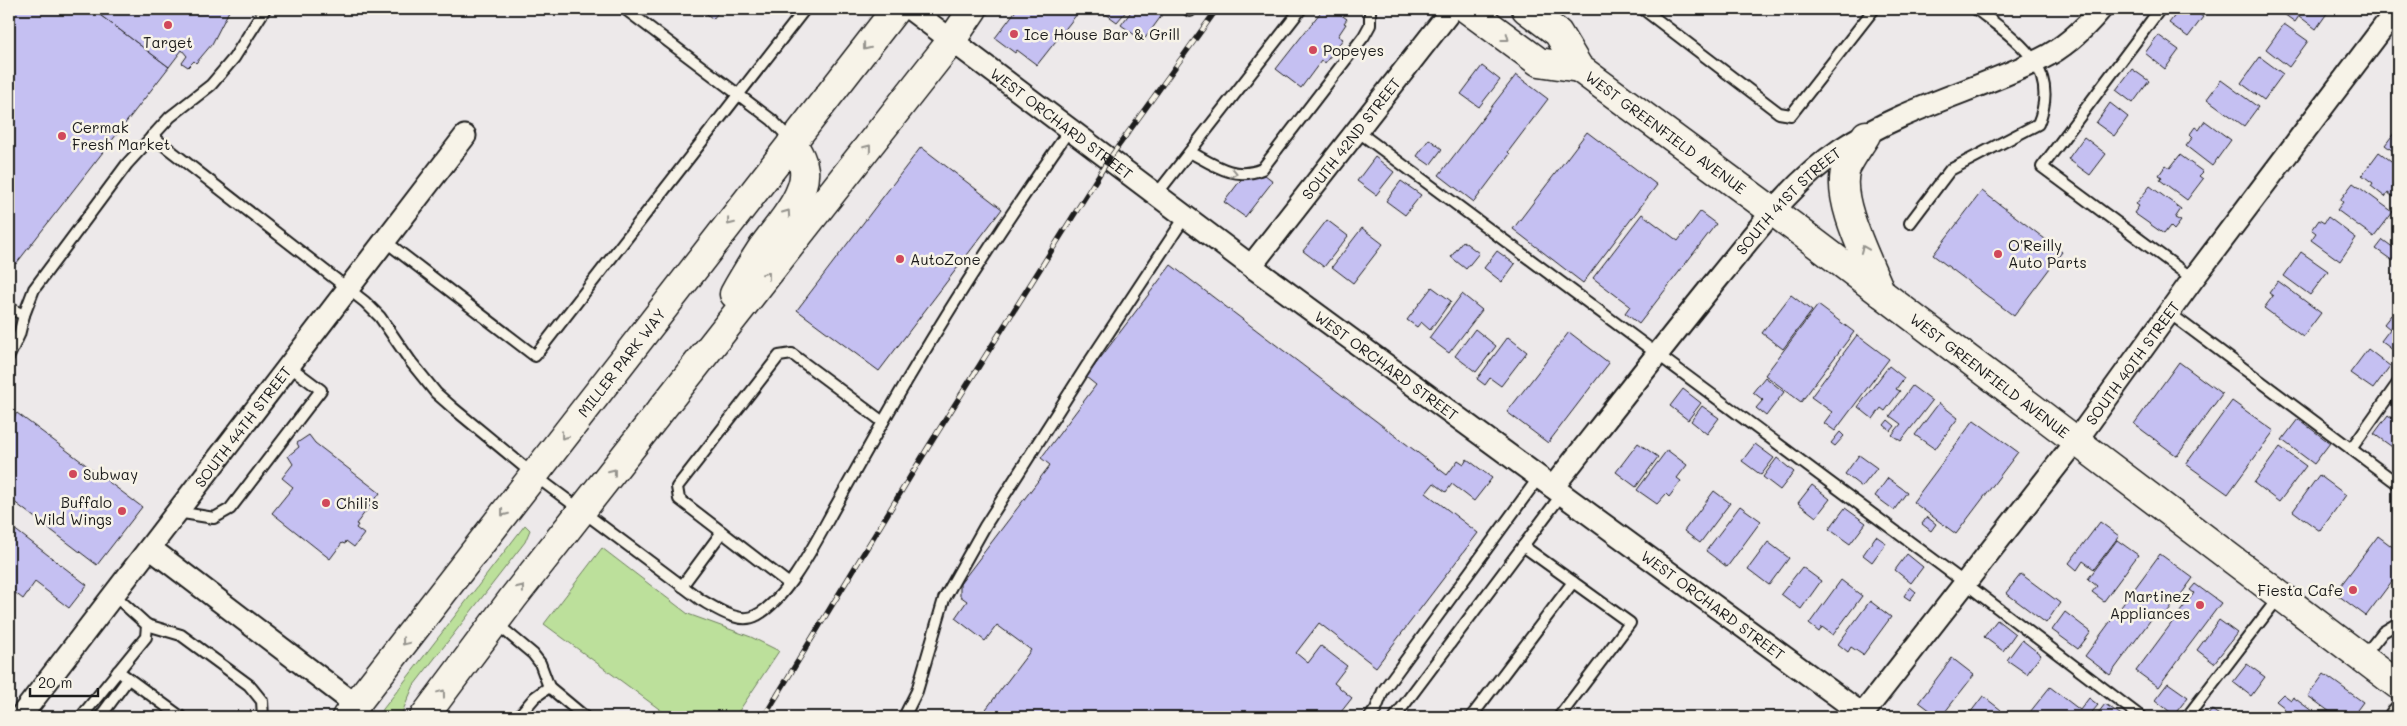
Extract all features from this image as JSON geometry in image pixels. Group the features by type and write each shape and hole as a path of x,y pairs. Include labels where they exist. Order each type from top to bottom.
{"main road":[{"name":"MILLER PARK WAY","path":"356,713 534,475 896,9"},
{"path":"424,717 582,510 952,40 973,9"},
{"name":"WEST GREENFIELD AVENUE","path":"1467,9 1539,62 1578,68"},
{"name":"WEST GREENFIELD AVENUE","path":"1526,9 1558,33 1578,68 1773,211 2398,685"},
{"path":"1866,135 1846,169 1845,199 1846,206 1882,294"},
{"path":"701,360 739,284 792,207 802,187 804,172 801,158 792,142"}],"street":[{"name":"WEST ORCHARD STREET","path":"910,9 1251,266 1864,716"},
{"name":"SOUTH 42ND STREET","path":"1251,266 1452,9"},
{"name":"SOUTH 41ST STREET","path":"1551,486 1773,211 1823,164 1840,150 1897,118 2036,61 2071,39 2101,9"},
{"name":"SOUTH 40TH STREET","path":"1864,716 1965,582 2076,441 2168,312 2397,9"},
{"name":"SOUTH 44TH STREET","path":"20,717 465,136"},
{"path":"150,548 356,713"},
{"path":"2395,717 2398,713"}],"lane":[{"path":"9,356 19,335 34,288 126,164 170,117 211,85 241,49 265,9"},
{"path":"625,9 772,120 792,142"},
{"path":"385,241 535,356 805,9"},
{"path":"1156,195 1301,9"},
{"path":"1190,152 1224,170 1240,174 1252,173 1262,169 1364,36 1370,25 1370,9"},
{"path":"1643,9 1779,113 1791,115 1874,9"},
{"path":"1910,223 1950,170 2038,124 2044,111 2046,90 2036,61 2014,39 1976,9"},
{"path":"2160,9 2042,167 2193,279"},
{"path":"152,136 348,289 380,317 411,362 436,393 534,475 682,586 722,611 745,619 763,611 776,600 807,557 916,365 1028,189 1070,129"},
{"path":"1356,130 1965,582 2141,717"},
{"path":"904,717 917,691 948,590 990,517 1185,217"},
{"path":"9,308 24,315"},
{"path":"2168,312 2398,484"},
{"path":"788,583 679,499 677,487 779,356 792,354 883,422"},
{"path":"178,512 214,518 230,509 253,480 321,390 289,366"},
{"path":"2351,448 2398,384"},
{"path":"1395,717 1523,546 1551,486"},
{"path":"1370,717 1376,709 1383,691 1551,486"},
{"path":"682,586 722,532"},
{"path":"1523,546 1630,623 1559,717"},
{"path":"1471,717 1573,582"},
{"path":"114,595 147,625 182,635 249,685 262,701 263,717"},
{"path":"2187,717 2280,596"},
{"path":"495,622 533,654 540,663 549,687 585,717"},
{"path":"2362,657 2383,632 2398,623"},
{"path":"81,717 146,636 147,625"},
{"path":"118,671 181,717"},
{"path":"100,717 128,678"},
{"path":"518,717 535,698 549,687"}],"green space":[{"path":"525,525 530,530 525,542 414,685 400,717 377,717"},
{"path":"602,548 688,614 751,637 779,651 735,717 670,717 544,624"}],"building":[{"name":"Cermak Fresh Market","path":"9,9 92,9 169,67 16,264 9,258"},
{"name":"Target","path":"92,9 230,9 212,44 196,63 194,61 188,67 182,63 187,56 182,50 169,67"},
{"path":"696,9 721,9 713,19 702,10 700,12"},
{"path":"1017,9 1081,9 1037,65 1017,50 1015,53 995,38"},
{"path":"1082,9 1090,9 1085,15 1080,11"},
{"path":"1099,9 1128,9 1117,22"},
{"path":"1133,9 1165,11 1143,41 1121,25"},
{"name":"Popeyes","path":"1323,9 1333,9 1347,19 1338,36 1343,39 1325,63 1321,61 1301,88 1276,69"},
{"path":"2180,9 2192,9 2203,17 2188,37 2169,23"},
{"path":"2277,9 2330,9 2316,29 2299,16 2295,22"},
{"path":"2284,24 2308,41 2289,67 2266,49"},
{"path":"2158,35 2179,50 2165,69 2145,53"},
{"path":"2260,57 2283,74 2264,100 2241,83"},
{"path":"1482,66 1500,80 1479,107 1461,94"},
{"path":"2132,69 2149,81 2133,103 2116,90"},
{"path":"1516,75 1548,99 1508,152 1510,154 1474,202 1439,175"},
{"path":"2221,80 2258,107 2244,126 2207,99"},
{"path":"2110,103 2128,117 2114,136 2096,123"},
{"path":"2205,121 2231,140 2212,166 2186,146 2193,137 2190,134 2195,127 2199,130"},
{"path":"2398,128 2398,155 2385,145"},
{"path":"1587,132 1657,185 1583,283 1513,229"},
{"path":"2084,137 2106,154 2090,175 2068,159"},
{"path":"1429,139 1442,149 1430,165 1417,156"},
{"name":"AutoZone","path":"921,147 1002,209 879,371 797,310"},
{"path":"2379,152 2398,166 2398,200 2388,193 2385,197 2371,186 2373,183 2362,175"},
{"path":"2180,155 2203,172 2199,176 2203,179 2187,200 2160,180 2162,177 2159,175 2166,165 2170,168"},
{"path":"1375,157 1394,172 1376,195 1357,181"},
{"path":"1252,165 1273,181 1245,217 1224,202"},
{"path":"1401,181 1421,195 1405,215 1386,201"},
{"path":"2353,183 2393,212 2374,237 2337,210 2343,202 2340,200"},
{"path":"2150,186 2181,209 2175,218 2181,221 2174,230 2170,226 2164,234 2134,213 2139,206 2136,204"},
{"name":"O'Reilly Auto Parts","path":"1982,191 2062,252 2014,316 1933,255"},
{"path":"1700,212 1716,224 1639,324 1625,313 1630,306 1593,278 1642,214 1678,241"},
{"path":"2328,217 2356,238 2340,261 2311,240 2316,233 2312,230 2319,220 2324,223"},
{"path":"1327,220 1348,236 1324,267 1303,251"},
{"path":"1362,228 1383,244 1353,283 1332,267"},
{"path":"2383,240 2398,251 2393,261 2376,249"},
{"path":"1463,241 1479,253 1466,269 1451,257"},
{"path":"1497,251 1515,264 1502,282 1484,268"},
{"path":"2301,252 2328,271 2310,295 2284,276"},
{"path":"1171,265 1447,475 1458,460 1464,464 1467,459 1492,478 1474,501 1452,484 1446,492 1434,483 1426,493 1478,533 1376,667 1319,623 1296,653 1308,663 1321,646 1347,666 1334,683 1352,698 1337,717 980,717 1031,650 997,625 985,641 955,618 967,601 960,596 960,584 1050,465 1041,458 1096,385 1086,377"},
{"path":"2278,281 2321,313 2303,337 2264,308 2273,296 2269,293"},
{"path":"1432,287 1451,301 1430,330 1421,322 1417,327 1407,320"},
{"path":"1462,294 1482,310 1449,353 1429,338"},
{"path":"1791,295 1812,311 1783,349 1762,333"},
{"path":"1818,305 1854,332 1801,402 1765,375"},
{"path":"2391,315 2397,319 2390,329 2384,324"},
{"path":"2398,320 2398,354 2381,341"},
{"path":"1475,329 1496,346 1476,372 1455,356"},
{"path":"1569,332 1609,363 1548,443 1507,412"},
{"path":"1857,335 1889,359 1835,431 1824,423 1832,412 1811,397"},
{"path":"1508,337 1527,352 1501,386 1490,378 1485,385 1477,379"},
{"path":"2368,349 2390,366 2373,389 2350,373"},
{"path":"2179,362 2222,394 2177,456 2134,424"},
{"path":"1889,366 1904,378 1896,389 1900,391 1885,411 1881,408 1873,419 1858,407"},
{"path":"1765,377 1784,392 1766,416 1756,408 1763,400 1753,392"},
{"path":"1912,386 1932,401 1901,441 1892,435 1901,424 1890,416"},
{"path":"1683,389 1701,403 1688,420 1670,406"},
{"path":"2232,401 2274,431 2228,494 2186,464"},
{"path":"1939,403 1958,418 1935,449 1915,435"},
{"path":"1702,406 1719,418 1707,434 1691,421"},
{"path":"17,413 142,507 97,565 9,498 9,423"},
{"path":"2388,415 2398,423 2398,444 2395,449 2374,434"},
{"path":"2298,419 2330,443 2314,464 2282,440"},
{"path":"1888,420 1895,426 1891,431 1884,425"},
{"path":"1974,420 2018,452 1956,534 1913,502"},
{"path":"1840,432 1844,436 1835,446 1831,443"},
{"name":"Chili's","path":"309,435 315,443 380,493 356,524 358,525 356,528 364,534 354,547 346,541 345,544 342,543 330,559 272,513 293,487 282,478 293,464 288,456 299,447 297,443"},
{"path":"1638,443 1658,457 1636,487 1616,472"},
{"path":"1755,444 1774,458 1761,475 1742,461"},
{"path":"2280,447 2306,466 2279,502 2254,483"},
{"path":"1667,450 1687,465 1677,478 1681,481 1669,497 1666,494 1657,504 1637,490"},
{"path":"1859,455 1877,468 1862,487 1845,474"},
{"path":"1777,458 1794,472 1780,490 1763,477"},
{"path":"2319,475 2346,495 2320,531 2293,511"},
{"path":"1888,478 1907,492 1894,510 1875,496"},
{"path":"1812,485 1830,499 1816,517 1798,503"},
{"path":"1714,491 1730,503 1700,543 1684,531"},
{"path":"1740,506 1761,521 1727,567 1706,551"},
{"path":"1845,508 1866,523 1850,544 1829,529"},
{"path":"2398,512 2398,523 2393,519"},
{"path":"1927,517 1936,524 1931,531 1922,524"},
{"path":"2100,522 2119,536 2094,569 2083,561 2077,570 2069,563"},
{"path":"9,525 87,585 69,608 35,582 23,599 9,588"},
{"path":"1876,536 1886,543 1872,562 1863,555"},
{"path":"2378,536 2398,551 2398,573 2366,616 2335,593"},
{"path":"2117,540 2138,555 2104,601 2092,592 2097,586 2088,579"},
{"path":"1768,542 1789,558 1769,585 1748,569"},
{"path":"1907,554 1923,567 1911,583 1895,570"},
{"path":"2160,554 2193,578 2163,619 2155,614 2110,675 2085,656"},
{"path":"1802,567 1821,581 1801,609 1781,594"},
{"path":"2021,574 2060,603 2046,623 2006,593"},
{"path":"1841,580 1862,596 1833,635 1822,627 1819,632 1809,624"},
{"path":"2195,584 2221,603 2158,687 2136,671 2194,593 2190,590"},
{"path":"1910,587 1916,592 1910,600 1904,596"},
{"path":"1870,601 1891,617 1863,655 1851,647 1848,652 1838,644"},
{"path":"2065,612 2091,632 2078,649 2052,630"},
{"path":"1997,620 2015,634 2003,651 1984,637"},
{"path":"2219,620 2237,633 2214,663 2197,650"},
{"path":"2022,640 2041,655 2027,674 2007,660"},
{"path":"1952,658 1974,675 1941,717 1939,717 1919,702"},
{"path":"2247,664 2265,677 2251,696 2233,682"},
{"path":"2324,674 2363,702 2352,717 2337,717 2308,696"},
{"path":"2168,683 2188,697 2174,715 2155,700"},
{"path":"2050,687 2080,710 2089,698 2098,705 2088,717 2026,717"},
{"path":"2283,694 2291,700 2293,697 2320,717 2280,717 2285,708 2276,701"},
{"path":"1983,696 2001,710 1996,717 1967,717"},
{"path":"2105,704 2123,716 2095,717"},
{"path":"2212,710 2222,717 2206,717"}],"railway":[{"path":"764,717 927,449 1109,159 1217,9"}],"place":[{"name":"Target","path":"168,25"},
{"name":"Ice House Bar & Grill","path":"1014,34"},
{"name":"Popeyes","path":"1313,50"},
{"name":"Cermak Fresh Market","path":"62,136"},
{"name":"O'Reilly Auto Parts","path":"1998,254"},
{"name":"AutoZone","path":"900,259"},
{"name":"Subway","path":"73,474"},
{"name":"Chili's","path":"326,503"},
{"name":"Buffalo Wild Wings","path":"122,511"},
{"name":"Fiesta Cafe","path":"2353,590"},
{"name":"Martinez Appliances","path":"2200,605"}]}
